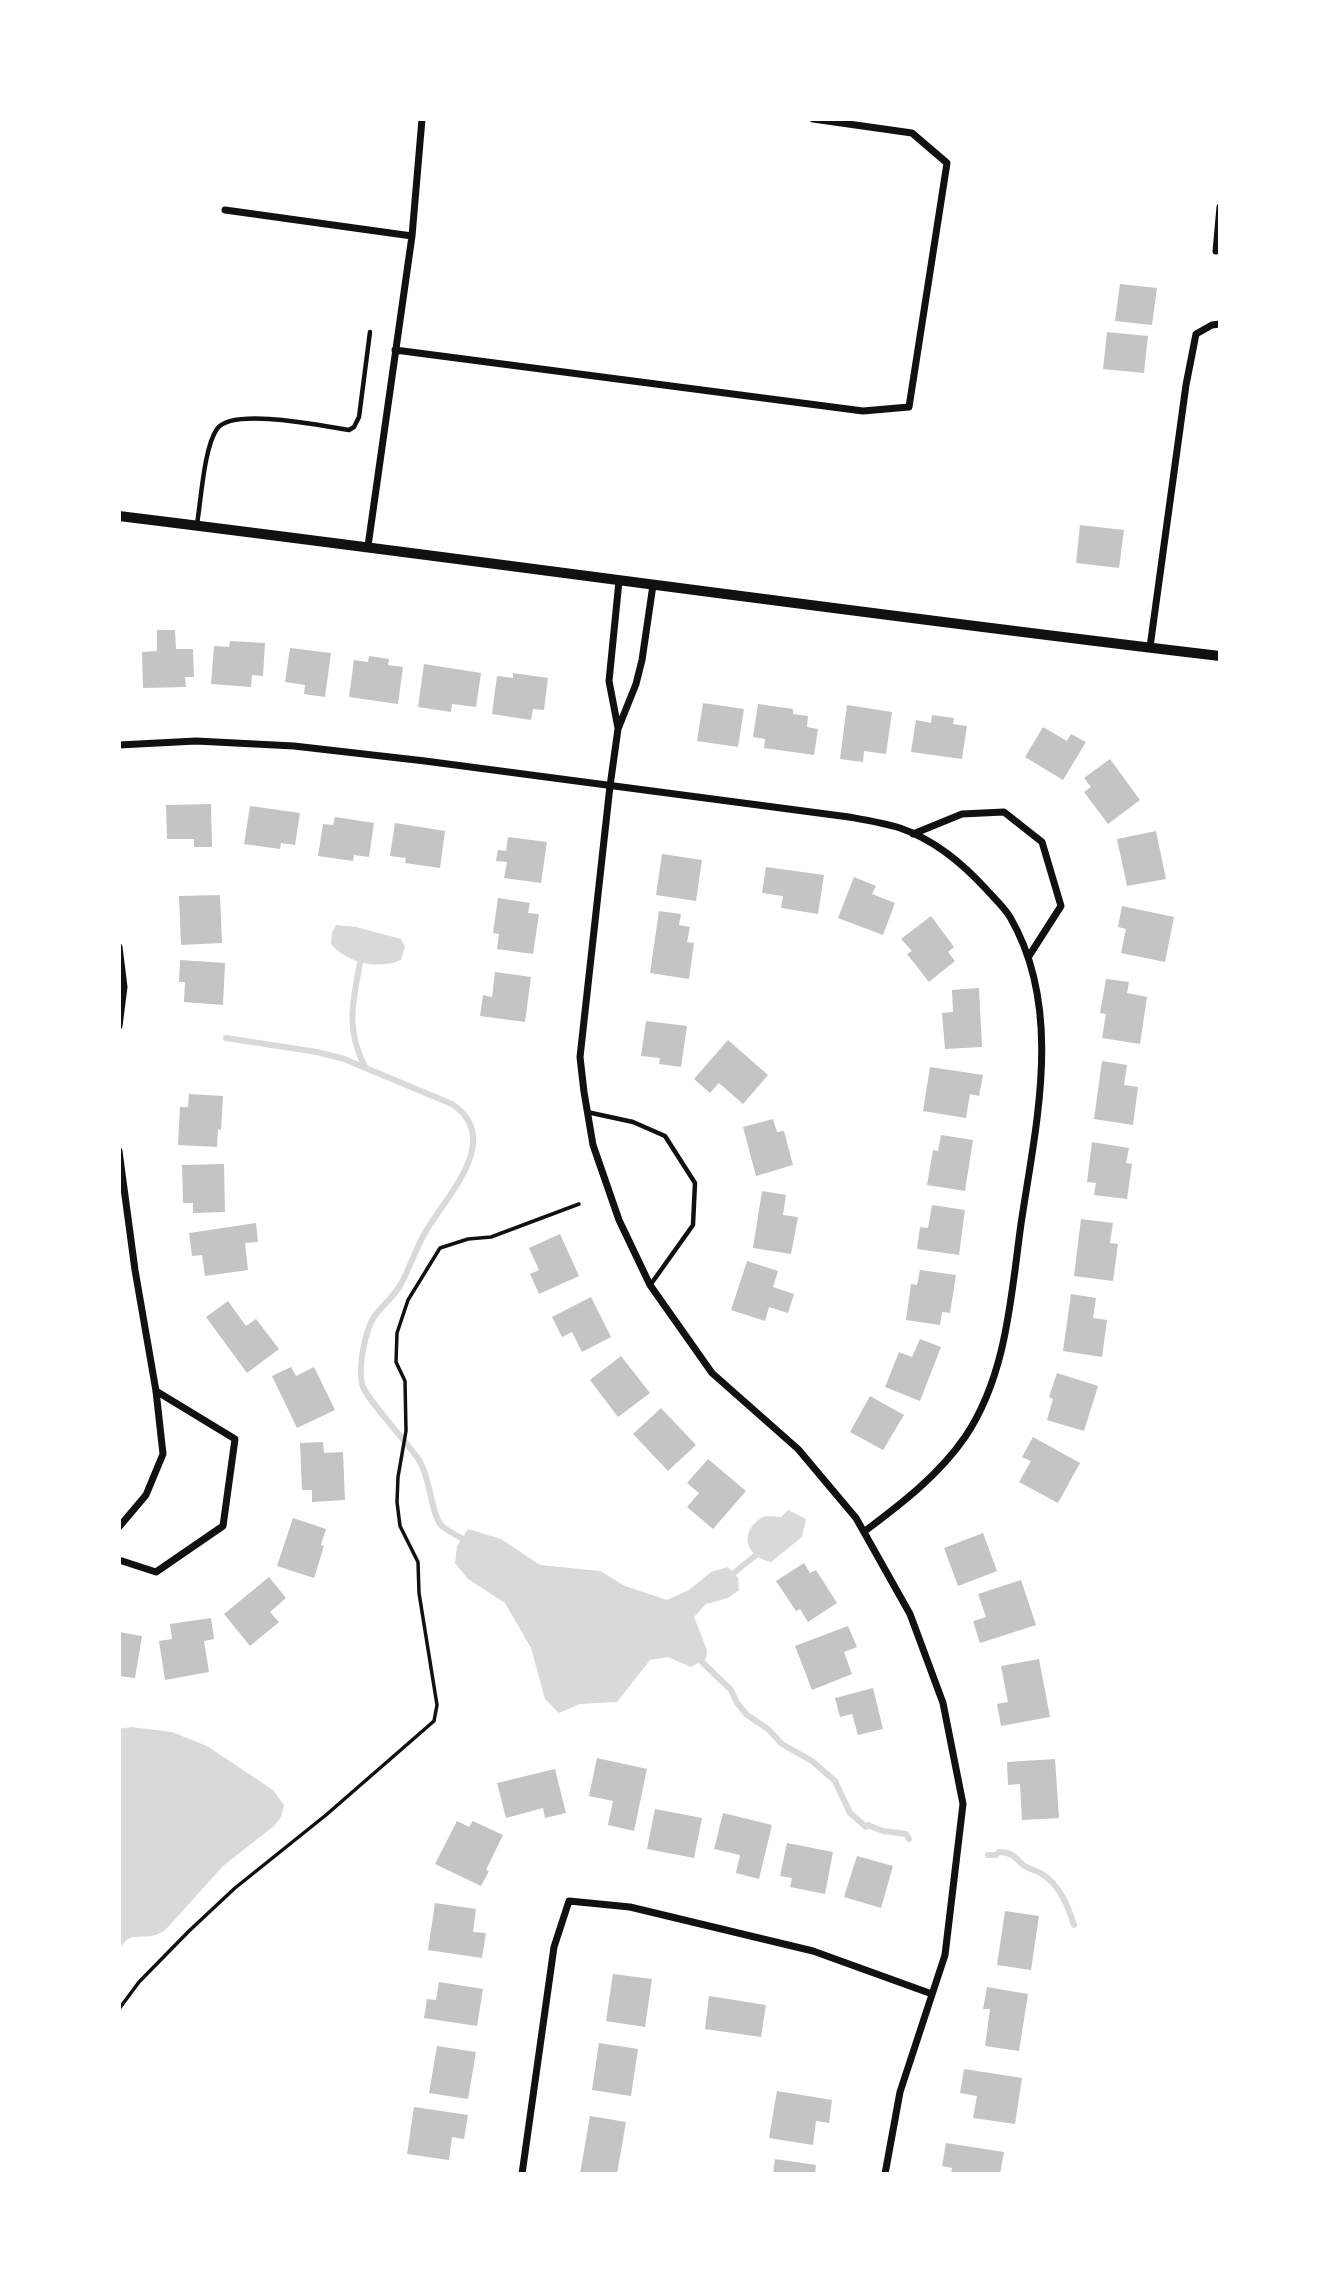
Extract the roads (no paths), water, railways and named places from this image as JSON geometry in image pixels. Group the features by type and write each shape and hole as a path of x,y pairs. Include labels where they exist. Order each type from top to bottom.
{"street":[{"path":"368,546 412,236 422,119"},
{"path":"395,350 863,411 909,407 947,163 912,133 813,119"},
{"path":"1216,251 1220,207"},
{"path":"225,210 412,236"},
{"path":"1150,648 1186,385 1196,334 1212,325 1220,324"},
{"path":"119,516 1220,656"},
{"path":"618,729 609,681 619,581"},
{"path":"653,585 642,660 636,684 618,729 610,786 580,1057 587,1112 593,1145 619,1220 650,1284 712,1373 797,1449 856,1518 910,1614 943,1703 963,1804 945,1955 900,2092 885,2174"},
{"path":"119,744 196,741 294,746 849,817 913,834 936,845 967,868 1009,915 1029,956 1039,997 1042,1081 1007,1321 995,1378 965,1437 921,1487 865,1531"},
{"path":"913,834 962,814 1004,812 1042,842 1061,906 1029,956"},
{"path":"119,947 124,987 119,1026"},
{"path":"119,1151 135,1270 156,1391 163,1454 146,1495 119,1527"},
{"path":"119,1560 156,1572 223,1526 235,1439 156,1391"},
{"path":"522,2174 554,1947 569,1901 630,1907 813,1951 932,1994"}],"lane":[{"path":"197,525 209,448 217,429 223,423 243,418 274,419 349,430 354,427 359,417 370,332"},
{"path":"587,1112 633,1122 665,1136 695,1183 692,1225 650,1284"}],"waterway":[{"path":"361,957 352,1012 355,1038 365,1067"},
{"path":"226,1038 317,1052 344,1059 452,1104 467,1118 473,1134 472,1150 466,1167 426,1231 398,1289 371,1323 365,1340 361,1369 365,1391 419,1460 437,1519 450,1532 468,1542"},
{"path":"730,1576 761,1551"},
{"path":"697,1657 731,1690 747,1715 768,1729 782,1744 812,1761 835,1781 850,1813 866,1827 868,1825 883,1831 906,1834 909,1839"},
{"path":"988,1855 996,1855 999,1852 1010,1854 1024,1866 1048,1879 1062,1896 1074,1925"}]}
